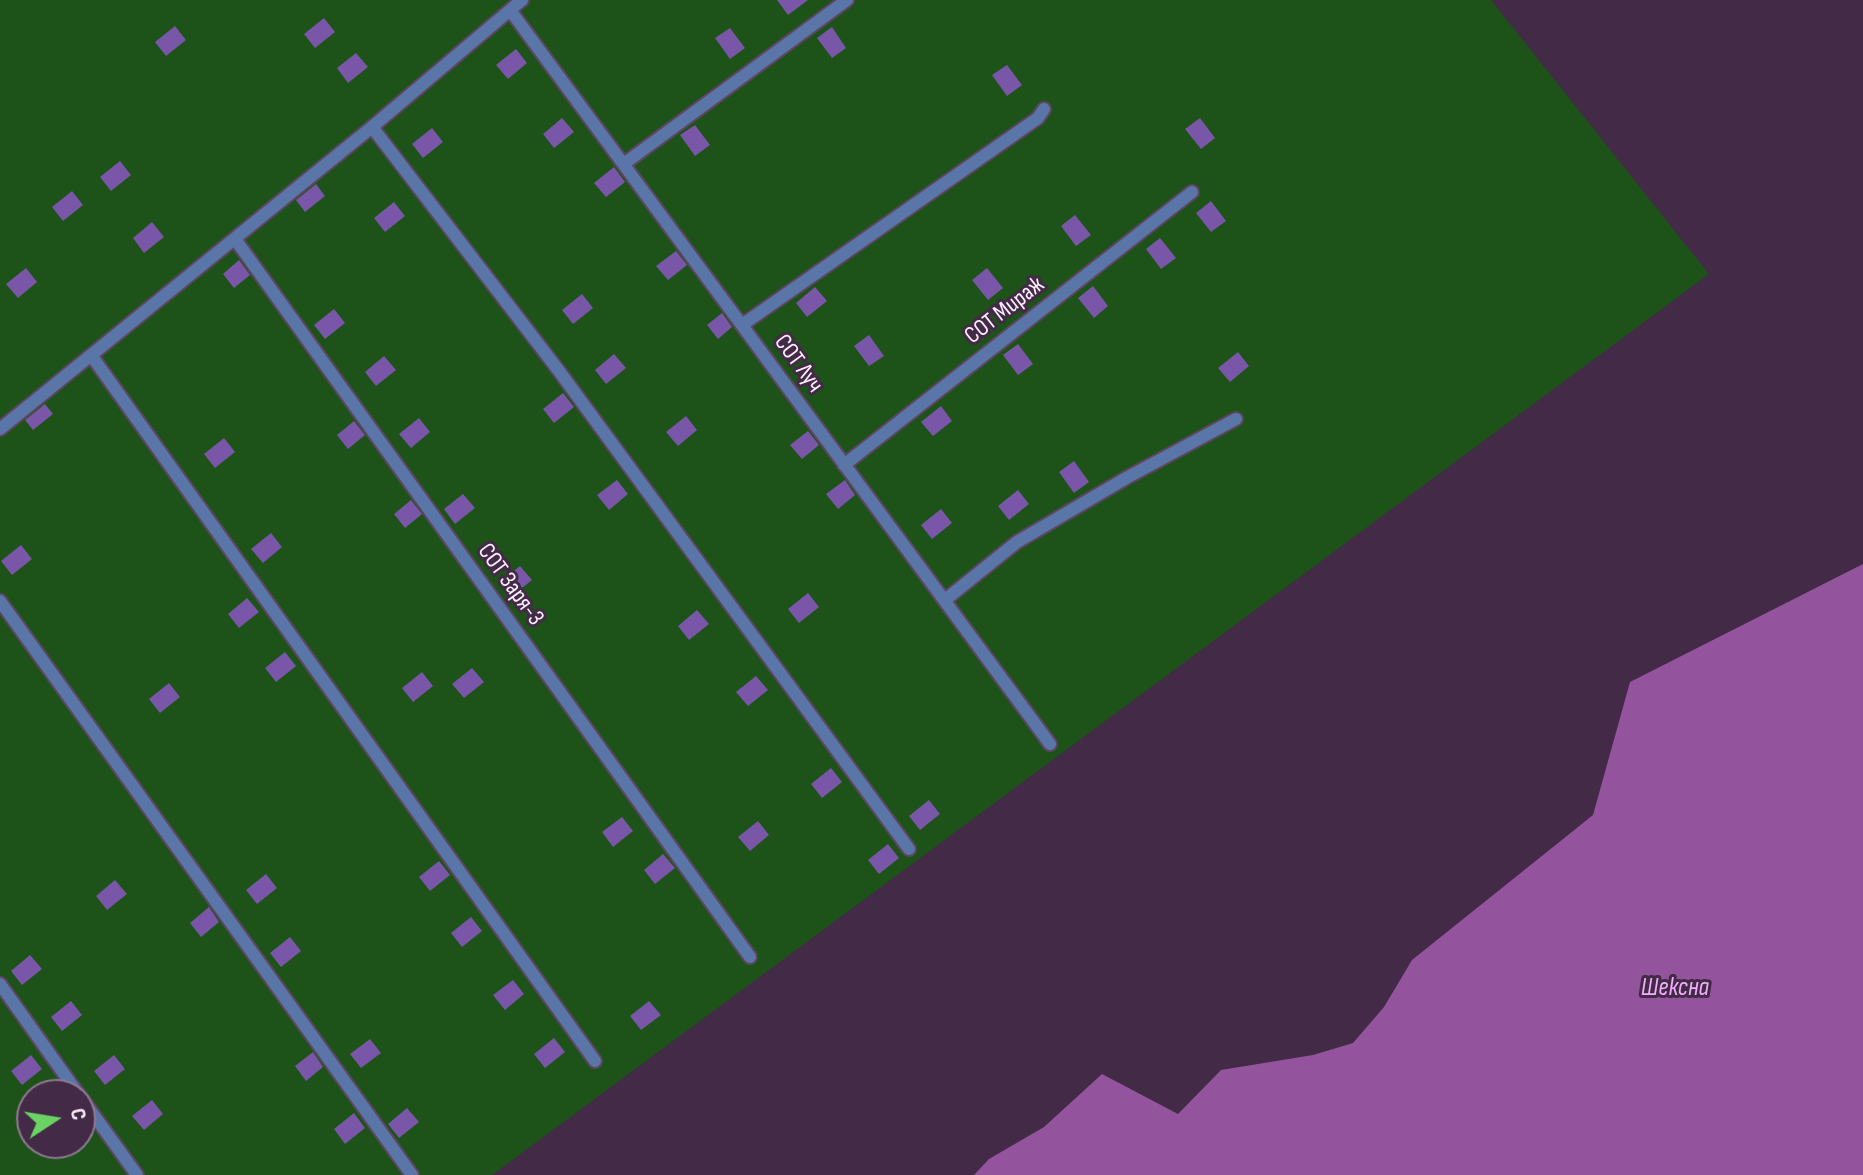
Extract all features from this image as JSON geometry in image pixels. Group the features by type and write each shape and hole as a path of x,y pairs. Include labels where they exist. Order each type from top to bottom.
{"street":[{"path":"0,429 372,127 522,0"},
{"path":"625,163 847,0"},
{"name":"СОТ Луч","path":"510,10 1050,744"},
{"path":"742,325 1038,118 1044,109"},
{"path":"372,127 559,371 909,849"},
{"name":"СОТ Мираж","path":"844,465 1192,192"},
{"name":"СОТ Заря-3","path":"235,239 750,957"},
{"path":"91,355 595,1061"},
{"path":"945,600 1017,542 1236,419"},
{"path":"0,601 412,1175"},
{"path":"0,984 68,1079"},
{"path":"96,1117 137,1175"}],"green space":[{"path":"0,0 1491,0 1709,274 492,1175 0,1175"}],"water":[{"name":"Шексна","path":"1863,564 1863,1175 974,1175 989,1159 1044,1127 1102,1074 1178,1114 1221,1070 1313,1055 1353,1043 1384,1007 1412,960 1593,815 1630,682"}],"building":[{"path":"777,0 808,0 788,15"},
{"path":"324,18 335,32 315,48 304,34"},
{"path":"175,26 186,40 166,56 155,42"},
{"path":"832,27 846,48 832,58 817,38"},
{"path":"730,28 745,48 730,59 715,38"},
{"path":"516,49 527,63 508,79 496,65"},
{"path":"356,53 368,67 348,83 337,68"},
{"path":"1007,65 1022,85 1007,96 992,75"},
{"path":"562,118 574,132 554,148 543,134"},
{"path":"1200,118 1215,138 1201,149 1185,129"},
{"path":"695,125 710,145 695,156 680,135"},
{"path":"432,128 443,142 423,158 412,144"},
{"path":"120,161 131,175 111,191 100,177"},
{"path":"614,167 625,182 606,197 594,183"},
{"path":"316,184 325,196 305,212 296,200"},
{"path":"72,191 83,205 63,221 52,207"},
{"path":"1211,201 1226,221 1211,232 1196,213"},
{"path":"394,202 405,216 385,232 374,218"},
{"path":"1075,215 1091,235 1076,246 1061,226"},
{"path":"152,222 164,237 144,253 133,238"},
{"path":"1160,238 1176,258 1161,269 1146,249"},
{"path":"676,251 687,265 668,280 656,266"},
{"path":"239,260 250,275 234,288 223,274"},
{"path":"26,268 37,282 18,298 6,284"},
{"path":"987,268 1003,288 988,300 972,280"},
{"path":"1093,286 1108,306 1094,318 1078,298"},
{"path":"815,287 827,301 807,317 796,303"},
{"path":"582,294 593,308 573,324 562,310"},
{"path":"334,309 345,323 325,339 314,325"},
{"path":"722,313 732,327 718,339 707,325"},
{"path":"869,335 884,356 869,366 854,346"},
{"path":"1018,344 1033,364 1018,375 1003,355"},
{"path":"1238,352 1249,366 1230,382 1218,368"},
{"path":"614,354 626,368 606,384 595,370"},
{"path":"384,356 396,370 376,386 365,372"},
{"path":"563,393 574,407 554,423 543,409"},
{"path":"45,404 53,414 33,430 25,420"},
{"path":"941,406 952,421 933,436 921,422"},
{"path":"686,416 697,430 678,446 666,432"},
{"path":"419,418 430,432 411,448 399,434"},
{"path":"354,421 365,435 348,449 337,435"},
{"path":"808,431 819,445 802,459 790,445"},
{"path":"224,438 235,452 215,468 204,454"},
{"path":"1074,461 1089,482 1074,493 1059,472"},
{"path":"617,480 628,494 609,510 597,495"},
{"path":"845,480 855,495 838,509 826,494"},
{"path":"1018,490 1029,504 1009,520 998,506"},
{"path":"463,494 475,508 455,524 444,509"},
{"path":"411,500 422,514 405,528 394,514"},
{"path":"941,509 952,523 932,539 921,525"},
{"path":"271,533 282,547 263,563 251,549"},
{"path":"21,545 32,559 12,575 1,561"},
{"path":"520,566 532,580 512,596 501,582"},
{"path":"808,593 819,607 799,623 788,609"},
{"path":"247,598 259,612 239,628 228,614"},
{"path":"697,610 709,624 689,640 678,626"},
{"path":"285,652 296,666 276,682 265,668"},
{"path":"472,668 484,682 464,698 452,684"},
{"path":"422,672 433,686 413,702 402,688"},
{"path":"756,676 768,690 748,706 736,692"},
{"path":"169,683 180,697 160,713 149,699"},
{"path":"831,768 842,782 822,798 811,784"},
{"path":"929,800 940,814 920,830 909,816"},
{"path":"622,817 633,831 613,847 602,832"},
{"path":"758,821 769,835 750,851 738,837"},
{"path":"888,844 899,858 879,874 868,860"},
{"path":"663,854 675,868 655,884 644,870"},
{"path":"439,861 450,875 430,891 419,877"},
{"path":"266,874 277,888 257,904 246,890"},
{"path":"115,880 127,894 107,910 96,896"},
{"path":"209,907 219,922 201,937 190,923"},
{"path":"471,917 482,931 462,947 451,933"},
{"path":"290,937 301,951 281,967 270,953"},
{"path":"30,955 42,969 22,985 11,971"},
{"path":"513,980 524,994 505,1010 493,995"},
{"path":"71,1001 82,1015 62,1031 51,1017"},
{"path":"649,1001 661,1015 641,1030 630,1016"},
{"path":"554,1038 565,1052 545,1068 534,1054"},
{"path":"370,1039 381,1053 361,1068 350,1054"},
{"path":"313,1052 323,1067 306,1081 295,1066"},
{"path":"31,1055 42,1069 30,1079 17,1079 11,1071"},
{"path":"114,1055 125,1069 105,1085 94,1071"},
{"path":"152,1100 163,1114 144,1130 132,1116"},
{"path":"407,1108 419,1122 399,1138 388,1124"},
{"path":"354,1113 365,1128 345,1144 334,1129"}]}
